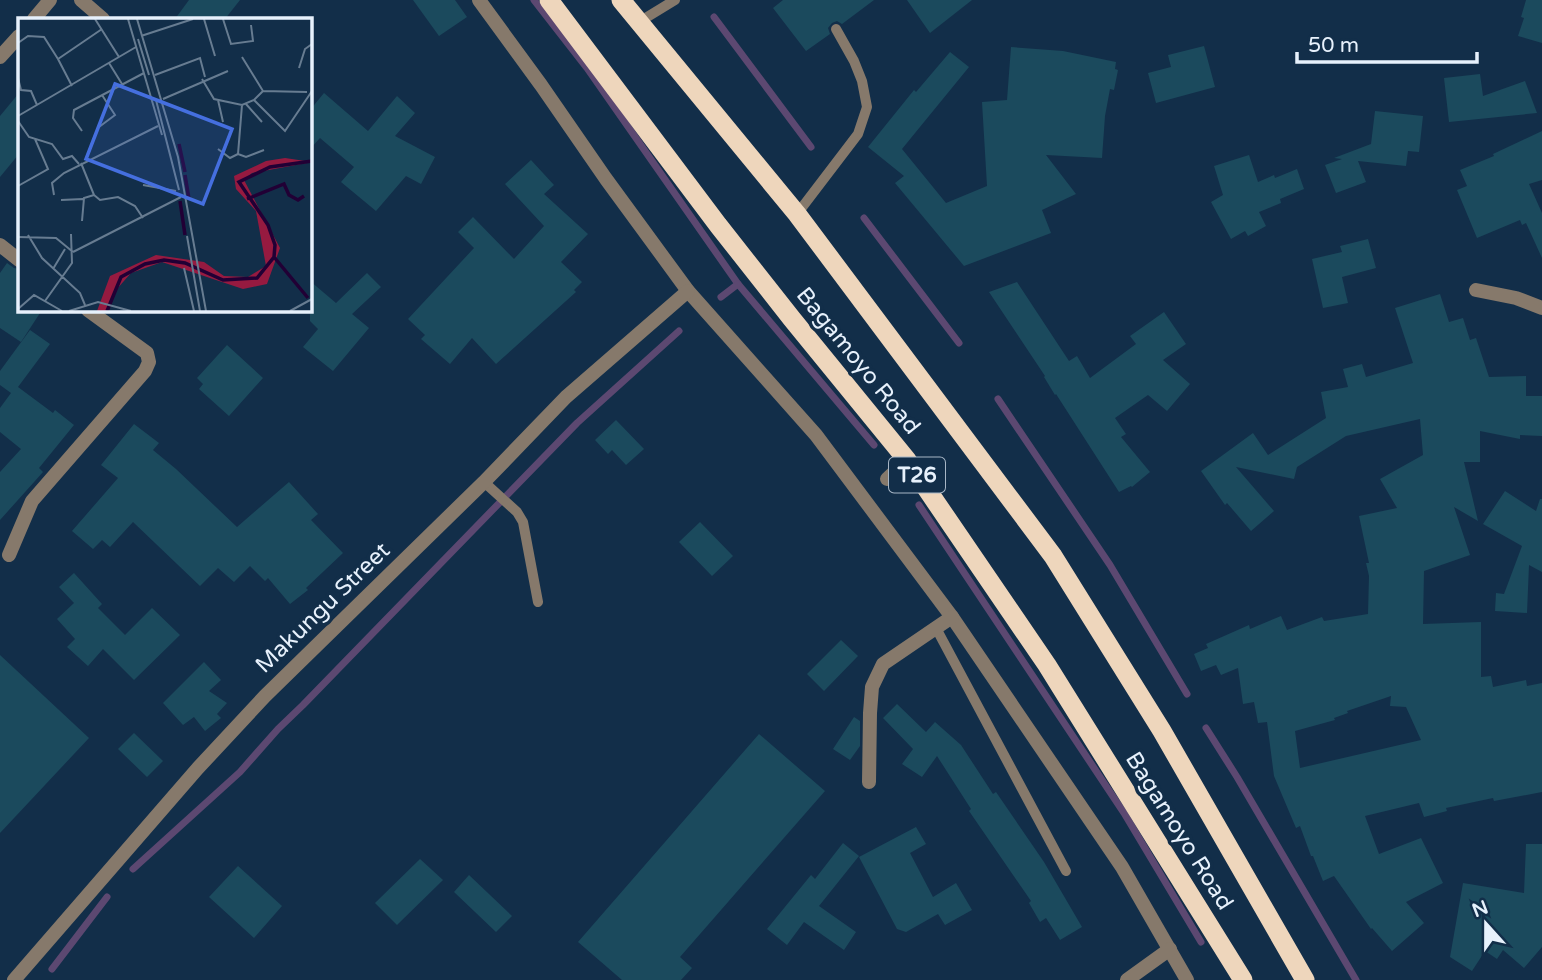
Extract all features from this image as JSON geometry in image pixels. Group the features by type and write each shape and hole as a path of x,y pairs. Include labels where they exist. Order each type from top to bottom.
{"highway":[{"name":"Bagamoyo Road","path":"549,0 718,225 906,460 1047,665 1243,980"},
{"name":"Bagamoyo Road","path":"621,0 797,214 1053,556 1162,731 1305,980"}],"street":[{"path":"35,18 51,0"},
{"path":"81,0 102,18"},
{"path":"479,0 688,291 816,435 952,617 1122,867 1187,980"},
{"path":"0,57 18,37"},
{"path":"0,245 18,259"},
{"path":"1476,290 1516,298 1542,308"},
{"name":"Makungu Street","path":"14,980 198,768 265,696 484,482 566,397 688,291"},
{"path":"9,555 32,501 145,371 149,362 147,353 91,312"},
{"path":"887,479 906,460"},
{"path":"869,782 872,687 883,664 952,617"},
{"path":"1127,980 1170,949"}],"lane":[{"path":"639,22 675,0"},
{"path":"797,214 858,134 867,107 862,81 836,29"},
{"path":"484,482 517,512 523,523 538,602"},
{"path":"936,628 1066,871"}],"building":[{"path":"189,0 240,0 226,18 176,18"},
{"path":"413,0 455,0 467,17 439,36"},
{"path":"783,0 874,0 842,24 837,21 832,23 828,28 830,34 806,51 773,8"},
{"path":"907,0 972,0 930,33"},
{"path":"1526,0 1542,0 1542,43 1518,36"},
{"path":"1204,46 1215,87 1156,103 1148,73 1171,67 1168,55"},
{"path":"1011,47 1063,51 1116,62 1115,69 1118,70 1114,90 1110,89 1105,116 1102,158 1046,155 1076,194 1042,210 1051,233 964,266 895,183 904,176 868,147 914,90 916,92 950,52 969,67 902,149 946,203 987,186 982,102 1007,100"},
{"path":"1480,74 1483,96 1525,81 1537,113 1449,122 1444,78"},
{"path":"324,93 368,131 397,96 415,113 395,136 435,157 421,184 406,176 376,211 341,182 354,167 320,138 312,147 312,108"},
{"path":"18,94 18,155 0,177 0,116"},
{"path":"1375,111 1423,116 1419,152 1408,151 1406,166 1358,161 1366,182 1336,193 1325,165 1342,159 1334,158 1371,144"},
{"path":"1542,131 1542,180 1529,184 1542,213 1542,258 1526,223 1522,225 1520,220 1477,238 1457,190 1467,186 1460,170"},
{"path":"1249,155 1258,182 1297,169 1304,189 1259,212 1266,226 1248,236 1245,231 1231,239 1211,202 1223,195 1214,166"},
{"path":"531,160 554,185 544,194 588,234 561,262 582,282 574,290 576,292 496,364 472,338 450,364 421,339 425,335 408,319 474,248 458,232 473,217 514,259 544,226 505,184"},
{"path":"1368,239 1376,268 1342,277 1348,303 1323,308 1312,259 1342,252 1340,246"},
{"path":"7,263 18,269 18,312 41,312 21,342 0,328 0,273"},
{"path":"367,273 381,287 352,314 369,328 333,371 303,347 318,329 310,321 312,283 336,303"},
{"path":"1017,282 1069,361 1077,356 1090,378 1136,344 1130,336 1164,312 1186,344 1163,360 1190,384 1167,411 1148,395 1115,418 1126,434 1121,437 1150,472 1132,487 1119,492 989,292"},
{"path":"1440,294 1449,322 1463,318 1470,340 1476,338 1489,377 1526,376 1526,396 1542,396 1542,436 1520,435 1520,439 1480,431 1480,462 1464,462 1478,521 1454,507 1470,555 1424,571 1423,624 1481,622 1481,677 1491,676 1493,687 1526,680 1527,686 1542,683 1542,792 1494,801 1493,798 1446,808 1447,811 1424,817 1419,803 1365,816 1379,854 1421,838 1443,883 1406,902 1424,923 1392,951 1371,929 1334,876 1323,881 1300,826 1296,828 1274,776 1267,722 1258,723 1254,702 1243,704 1238,668 1221,675 1216,665 1201,671 1194,654 1208,648 1206,644 1249,625 1250,629 1281,616 1287,630 1322,617 1324,621 1368,614 1369,576 1366,563 1369,563 1359,516 1397,508 1380,479 1423,455 1420,419 1346,436 1297,467 1294,479 1236,467 1274,511 1251,531 1227,503 1225,505 1201,471 1253,433 1268,455 1326,418 1321,392 1348,387 1343,369 1362,364 1366,377 1413,363 1395,308","holes":["1391,696 1390,706 1406,707 1421,740 1300,768 1295,731 1335,720 1334,718 1348,713 1347,711"]},
{"path":"30,330 50,344 18,387 74,425 39,468 43,472 0,520 0,472 21,449 0,432 0,408 11,393 0,385 0,371"},
{"path":"227,345 263,378 229,416 199,389 203,384 197,378"},
{"path":"616,420 644,449 626,465 612,450 608,454 595,440"},
{"path":"134,424 159,443 153,450 237,527 289,482 318,514 311,520 343,553 306,588 308,590 290,604 268,578 265,581 250,566 234,582 218,568 200,586 133,522 110,547 102,540 93,549 72,531 118,478 101,465"},
{"path":"1505,491 1536,511 1542,499 1542,572 1529,565 1527,613 1495,611 1496,593 1504,594 1522,546 1483,524"},
{"path":"700,522 733,556 712,576 679,542"},
{"path":"74,573 102,604 98,608 125,635 152,608 180,635 134,680 103,649 88,666 67,647 75,639 57,619 74,603 59,587"},
{"path":"841,640 858,656 824,691 807,674"},
{"path":"0,655 89,738 0,833"},
{"path":"204,662 221,680 209,691 227,703 217,714 221,718 205,731 194,717 183,725 163,703"},
{"path":"897,704 926,732 935,722 961,745 993,794 996,792 1044,862 1082,927 1060,940 1046,918 1040,922 1029,903 1031,901 969,811 971,809 937,756 922,777 902,764 913,749 883,718"},
{"path":"854,717 860,721 860,746 850,760 833,749"},
{"path":"134,733 163,761 147,777 118,749"},
{"path":"759,734 825,791 680,957 692,968 681,980 622,980 578,942"},
{"path":"916,827 926,844 910,853 933,897 956,883 972,910 945,925 938,914 906,932 897,929 859,857"},
{"path":"843,843 859,856 819,906 856,932 844,950 804,922 787,945 767,929 811,875 815,879"},
{"path":"1526,844 1542,844 1542,947 1524,968 1503,950 1497,959 1485,951 1472,971 1450,957 1463,883 1524,893"},
{"path":"420,859 443,880 397,925 375,903"},
{"path":"238,866 282,906 254,938 209,897"},
{"path":"469,875 512,916 496,932 454,892"}],"waterway":[{"path":"534,0 587,68 738,284 874,445"},
{"path":"714,17 811,147"},
{"path":"864,218 959,343"},
{"path":"721,297 738,284"},
{"path":"133,869 240,772 278,729 577,423 679,331"},
{"path":"998,399 1110,565 1187,694"},
{"path":"919,505 1124,813 1201,942"},
{"path":"1206,728 1356,980"},
{"path":"52,969 107,897"}]}
